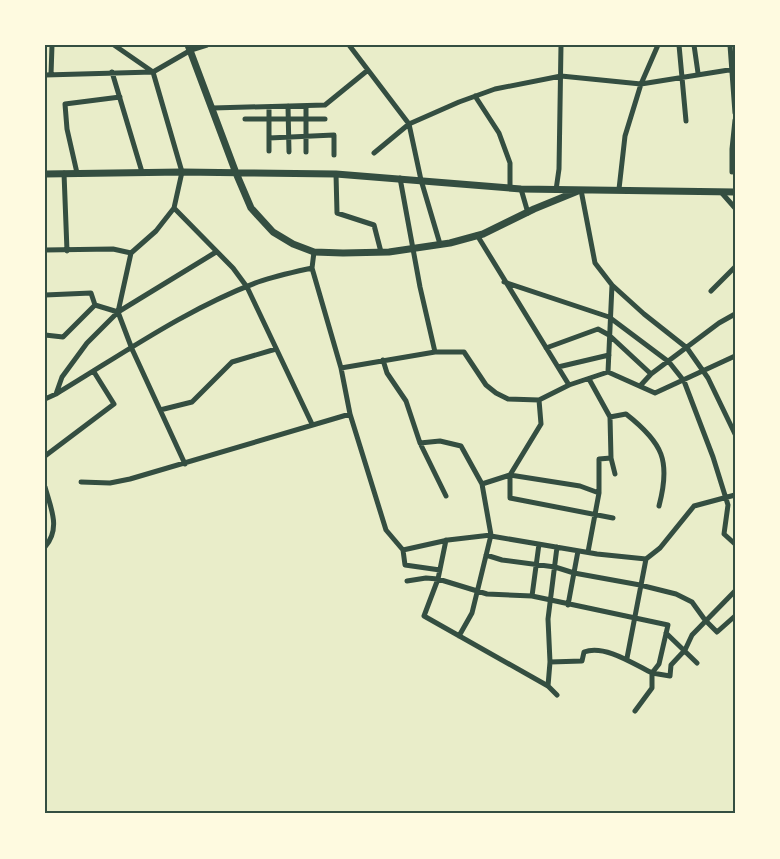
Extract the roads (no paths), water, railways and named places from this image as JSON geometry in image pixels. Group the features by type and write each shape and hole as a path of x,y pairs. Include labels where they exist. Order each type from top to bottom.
{"main road":[{"path":"189,48 236,173 252,208 273,232 293,244 314,252 381,252 440,244 477,235 581,190"},
{"path":"45,174 142,172 336,174 521,189 735,192"}],"street":[{"path":"52,45 52,59 48,75 153,72 189,48 207,45"},
{"path":"114,45 153,72 182,172 174,208 156,231 131,253 118,312 132,349 185,464"},
{"path":"349,45 409,124 421,180 440,244"},
{"path":"556,190 559,170 561,45"},
{"path":"619,189 625,136 641,84 658,45"},
{"path":"679,45 686,121"},
{"path":"694,45 698,74"},
{"path":"730,45 734,69 735,113"},
{"path":"45,59 52,59"},
{"path":"374,153 409,124 475,96 506,87 561,76 641,84 734,69"},
{"path":"213,108 325,105 368,70"},
{"path":"112,72 142,172"},
{"path":"475,96 499,133 510,163 510,188"},
{"path":"76,173 67,129 65,104 120,97"},
{"path":"269,106 269,151"},
{"path":"288,106 289,152"},
{"path":"306,106 306,152"},
{"path":"245,119 325,119"},
{"path":"732,172 735,120"},
{"path":"269,138 334,135 334,155"},
{"path":"64,173 67,251"},
{"path":"336,174 337,213 374,225 381,252"},
{"path":"400,178 435,352"},
{"path":"521,189 528,213"},
{"path":"581,190 595,263 612,285 687,348 703,370 735,434"},
{"path":"721,192 735,208"},
{"path":"174,208 233,268 247,287 312,424"},
{"path":"477,235 569,385"},
{"path":"45,250 113,249 131,253"},
{"path":"56,394 62,377 87,343 118,312 216,252"},
{"path":"314,252 312,268 342,368 350,414 386,530 402,550 405,565 440,570"},
{"path":"711,291 735,267"},
{"path":"45,399 174,323 247,287 312,268"},
{"path":"504,282 609,317 669,362 684,381 731,497 724,534 735,544"},
{"path":"608,372 612,285"},
{"path":"45,294 91,293 95,305"},
{"path":"95,305 118,312"},
{"path":"45,335 63,337 95,305"},
{"path":"640,386 651,374 719,323 735,314"},
{"path":"546,348 598,329 609,334 651,374"},
{"path":"160,410 192,402 232,362 276,349"},
{"path":"342,368 435,352 464,352 486,385 496,393 508,399 539,400 569,385 608,372 655,393 735,356"},
{"path":"558,367 609,356"},
{"path":"382,360 387,373 406,401 420,443 446,496"},
{"path":"45,456 114,404 94,372"},
{"path":"589,379 610,417 611,458 615,474"},
{"path":"539,400 541,424 510,475 510,498 613,518"},
{"path":"81,482 110,483 185,464 350,414"},
{"path":"610,417 626,414 660,450 666,467 665,484 659,506"},
{"path":"420,443 440,441 461,446 482,484 491,534 472,613 459,636"},
{"path":"588,552 599,493 599,459 611,458"},
{"path":"482,484 510,475 580,486 599,493"},
{"path":"45,487 55,530 53,538 45,547"},
{"path":"627,658 646,559 660,548 694,506 731,497"},
{"path":"402,550 446,540 491,534 491,536 557,548 646,559"},
{"path":"446,540 438,579 424,616 548,686 557,695"},
{"path":"532,596 539,544"},
{"path":"548,686 549,600 557,548"},
{"path":"568,605 578,551"},
{"path":"486,555 502,560 555,567 676,594 692,602 706,622 717,632 735,616"},
{"path":"407,581 438,579 478,591 498,595 532,596 668,625 660,664 652,673 652,688 635,711"},
{"path":"550,662 582,661 584,652 592,649 627,658 652,673 670,676 671,665 685,650 692,635 735,591"},
{"path":"666,633 697,663"}]}
